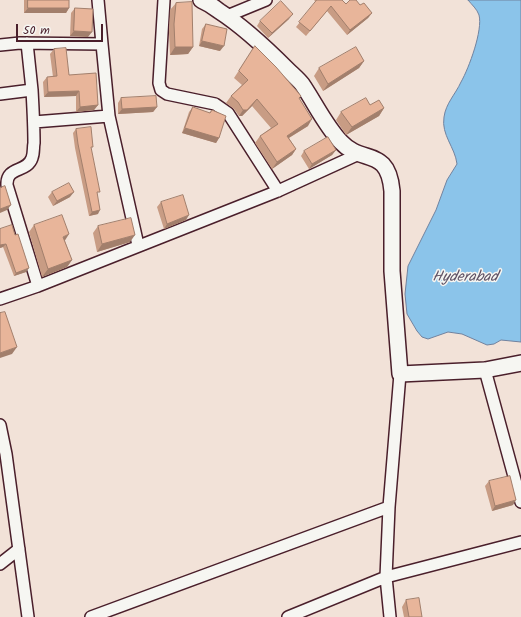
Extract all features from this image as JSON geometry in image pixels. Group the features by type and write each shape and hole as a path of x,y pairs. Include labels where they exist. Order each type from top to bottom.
{"street":[{"path":"98,0 109,116 138,245"},
{"path":"164,0 158,83 161,90 167,94 215,104 228,113 278,191"},
{"path":"202,0 227,16 267,49 301,84 317,110 342,144 359,154 375,158 386,167 391,181 392,271 400,374 389,508 386,577 390,617"},
{"path":"227,16 266,0"},
{"path":"0,45 27,43 102,44"},
{"path":"27,43 34,122 33,156 31,162 10,174 7,179 38,286"},
{"path":"0,94 32,90"},
{"path":"34,122 109,116"},
{"path":"0,299 38,286 138,245 278,191 359,154"},
{"path":"400,374 485,370 521,363"},
{"path":"485,370 521,502"},
{"path":"0,425 3,456 19,549 28,617"},
{"path":"90,617 389,508"},
{"path":"288,617 386,577 521,542"},
{"path":"0,564 19,549"}],"water":[{"name":"Hyderabad","path":"468,0 521,0 521,342 501,340 494,344 487,345 462,334 448,332 428,339 422,337 407,314 405,294 408,266 436,210 447,180 457,164 454,152 444,130 444,117 449,103 468,68 479,30 479,15"}],"building":[{"path":"28,0 69,0 69,8 28,8"},
{"path":"317,0 342,0 346,4 350,0 356,0 360,5 364,3 372,13 350,30 331,6 310,31 299,22"},
{"path":"281,1 293,14 272,33 260,21"},
{"path":"192,2 193,47 175,47 174,24 176,3"},
{"path":"75,8 93,9 92,32 74,31"},
{"path":"206,24 227,29 224,46 202,41"},
{"path":"255,46 276,67 301,96 299,98 312,119 287,136 296,149 277,162 260,136 278,124 257,99 247,110 243,110 238,102 231,96 248,80 239,71"},
{"path":"356,47 364,61 328,84 319,68"},
{"path":"66,48 69,75 96,73 98,105 80,107 79,91 48,92 47,77 57,76 54,49"},
{"path":"156,96 157,107 122,109 121,98"},
{"path":"366,98 370,105 379,100 384,108 352,127 341,112"},
{"path":"193,107 210,113 212,110 226,116 219,138 185,128"},
{"path":"91,127 93,147 91,147 100,192 97,192 100,210 92,212 76,129"},
{"path":"328,137 336,150 312,164 304,151"},
{"path":"69,183 74,192 57,201 52,192"},
{"path":"5,186 11,205 0,209 0,188"},
{"path":"183,195 189,215 167,224 161,202"},
{"path":"62,215 69,234 63,237 72,260 48,269 34,225"},
{"path":"131,218 135,235 102,244 98,226"},
{"path":"12,225 15,235 18,234 29,268 16,273 6,244 0,245 0,229"},
{"path":"5,312 17,347 0,353 0,313"},
{"path":"510,476 516,500 495,506 489,481"},
{"path":"419,598 422,617 409,617 406,600"}]}
